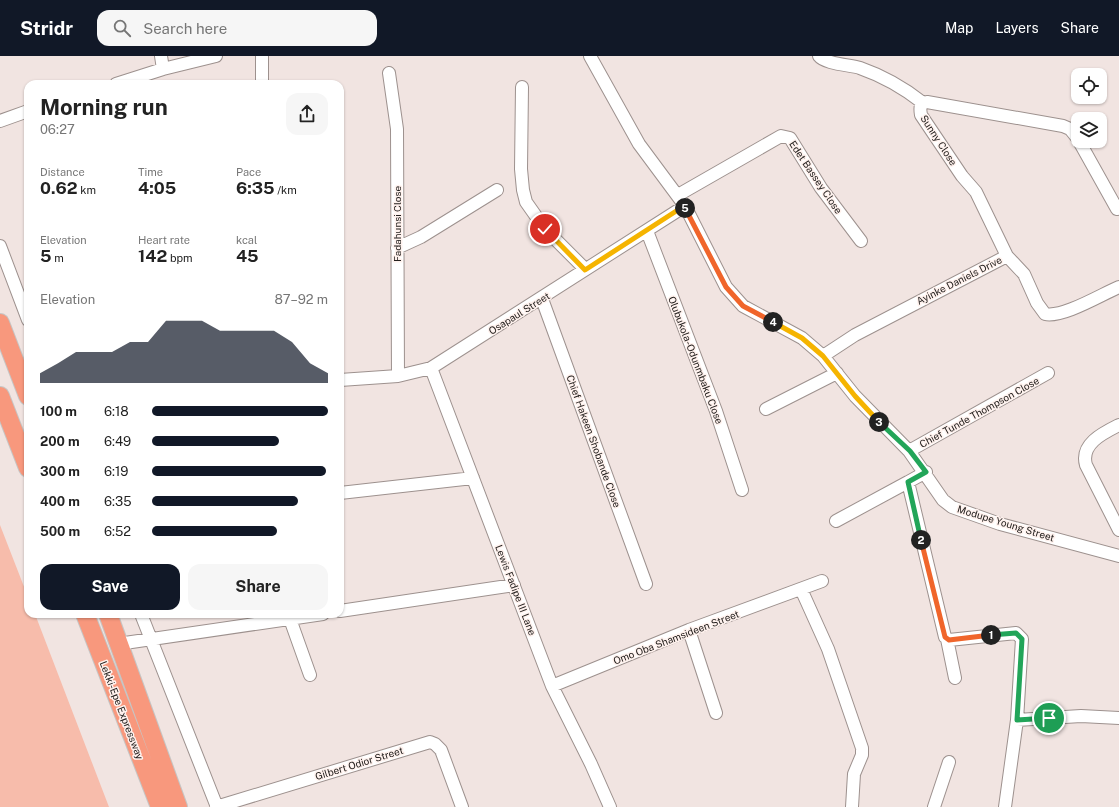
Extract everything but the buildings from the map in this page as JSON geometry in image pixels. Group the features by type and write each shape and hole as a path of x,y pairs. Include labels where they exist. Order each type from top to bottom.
{"highway":[{"path":"0,323 24,386"},
{"path":"0,396 24,458"},
{"name":"Lekki-Epe Expressway","path":"87,618 160,807"},
{"name":"Lekki-Epe Expressway","path":"109,618 178,807"}],"street":[{"path":"160,56 163,70"},
{"path":"129,80 216,56"},
{"path":"262,56 262,80"},
{"name":"Modupe Young Street","path":"590,56 639,144 678,195 722,282 733,296 743,306 802,338 823,356 855,396 910,451 926,472 943,500 952,507 1000,524 1119,556"},
{"path":"819,56 825,60 860,68 902,87 922,103"},
{"name":"Fadahunsi Close","path":"389,73 397,129 398,376"},
{"path":"522,87 521,169 526,202 545,229 585,270"},
{"name":"Sunny Close","path":"1007,256 976,192 962,176 921,115 920,107 922,103 927,102 1063,126 1071,131"},
{"path":"0,121 24,112"},
{"name":"Edet Bassey Close","path":"678,195 781,136 786,136 790,138 821,188 861,241"},
{"name":"Sunny Close","path":"1083,148 1117,209"},
{"path":"397,248 421,237 497,190"},
{"name":"Osapaul Street","path":"344,380 398,376 431,368 542,299 684,206"},
{"name":"Olubukola-Odunmbaku Close","path":"647,231 716,411 742,490"},
{"path":"0,246 24,309"},
{"name":"Ayinke Daniels Drive","path":"823,356 855,334 1007,256 1020,269 1037,303 1047,315 1065,311 1119,287"},
{"name":"Chief Hakeen Shobande Close","path":"542,299 646,584"},
{"name":"Lewis Fadipe III Lane","path":"431,368 552,686 591,764 610,807"},
{"path":"766,409 837,373"},
{"name":"Chief Tunde Thompson Close","path":"910,451 1048,373"},
{"path":"1119,424 1099,436 1089,445 1084,456 1086,465 1119,530"},
{"path":"836,521 926,472"},
{"path":"344,493 473,478"},
{"path":"908,482 942,629 947,639 955,678"},
{"name":"Omo Oba Shamsideen Street","path":"552,686 689,630 822,581"},
{"path":"344,610 514,585"},
{"path":"801,589 828,650 862,748 862,755 854,774 852,807"},
{"path":"144,618 216,807"},
{"path":"118,644 152,640 273,618 297,618"},
{"path":"290,619 310,675"},
{"path":"689,630 716,713"},
{"path":"947,639 1016,633 1021,635 1023,643 1017,720 1004,807"},
{"path":"1017,720 1081,716 1119,718"},
{"name":"Gilbert Odior Street","path":"216,807 430,742 435,744 441,750 462,807"},
{"path":"934,807 949,762"}],"shaded area":[{"path":"0,525 24,587 24,618 37,618 109,807 0,807"}],"route":[{"path":"545,229 585,270 684,206 722,282 733,296 743,306 802,338 823,356 855,396 885,428 910,451 926,472 908,482 945,637 949,640 1016,633 1020,634 1023,643 1018,686 1017,720 1049,718"}]}
